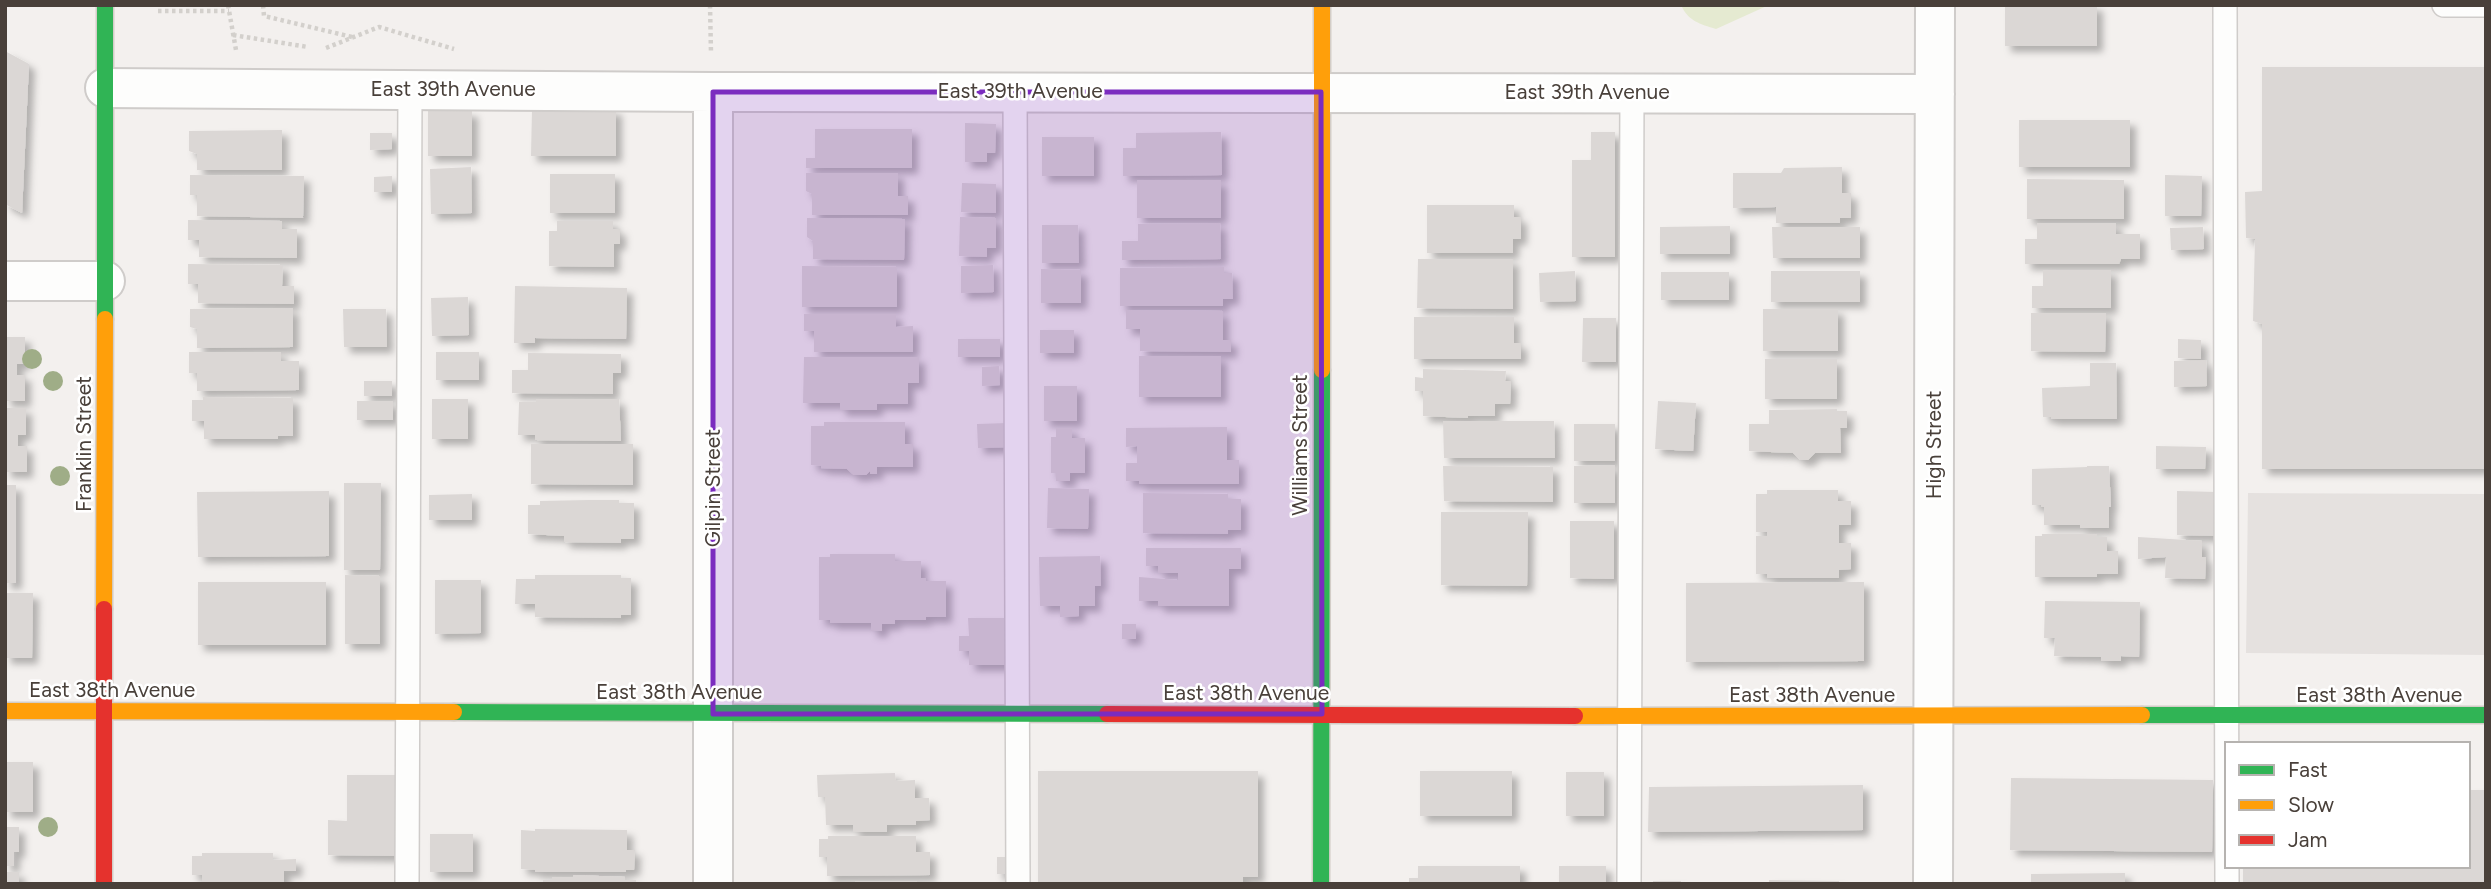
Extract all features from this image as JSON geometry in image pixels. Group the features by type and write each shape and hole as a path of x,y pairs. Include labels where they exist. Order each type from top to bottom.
{"street":[{"name":"Franklin Street","path":"104,884 105,5"},
{"name":"Williams Street","path":"1321,884 1322,5"},
{"name":"High Street","path":"1933,884 1934,5"},
{"name":"East 39th Avenue","path":"106,88 713,92 1934,93"},
{"name":"Gilpin Street","path":"713,92 713,884"},
{"path":"5,281 105,281"},
{"name":"East 38th Avenue","path":"5,711 2225,717 2486,715"}],"lane":[{"path":"2225,5 2225,742"},
{"path":"2444,5 2486,5"},
{"path":"407,884 410,88"},
{"path":"1015,91 1018,884"},
{"path":"1629,884 1632,92"}],"path":[{"path":"263,5 264,16 353,38"},
{"path":"710,5 711,53"},
{"path":"158,11 228,8 237,57"}],"highlighted area":[{"path":"713,92 1321,92 1322,714 713,714"}],"green space":[{"path":"1681,5 1769,5 1716,29 1691,18"}],"shaded area":[{"path":"2248,493 2486,494 2486,655 2246,653"}],"building":[{"path":"2005,5 2097,5 2097,46 2005,46"},
{"path":"5,51 29,64 22,213 5,204"},
{"path":"2262,67 2486,67 2486,469 2262,469 2262,324 2253,321 2255,239 2246,238 2245,192 2262,191"},
{"path":"532,109 616,109 616,156 531,156"},
{"path":"428,111 472,111 472,156 428,156"},
{"path":"2019,120 2130,120 2130,167 2019,167"},
{"path":"965,123 996,124 995,153 987,153 987,162 965,162"},
{"path":"815,129 912,129 912,168 806,168 806,158 815,158"},
{"path":"282,130 282,170 197,170 197,154 189,151 189,131"},
{"path":"1221,132 1222,175 1123,176 1123,148 1136,148 1136,133"},
{"path":"1591,132 1615,132 1615,257 1572,257 1572,160 1591,160"},
{"path":"370,133 392,133 392,149 370,150"},
{"path":"1042,137 1094,137 1094,176 1042,176"},
{"path":"471,167 472,213 431,214 430,169"},
{"path":"1842,167 1842,193 1851,193 1851,218 1840,218 1840,223 1776,223 1776,207 1733,208 1733,173 1781,173 1784,168"},
{"path":"806,173 898,173 898,196 908,196 908,215 812,215 812,194 806,191"},
{"path":"550,174 615,174 615,213 550,213"},
{"path":"190,175 304,176 303,218 197,216 197,195 190,195"},
{"path":"2165,175 2202,176 2201,216 2165,216"},
{"path":"392,176 392,192 374,192 374,177"},
{"path":"2027,179 2124,180 2124,219 2027,219"},
{"path":"1137,180 1221,180 1221,218 1137,218"},
{"path":"962,183 996,184 996,213 961,212"},
{"path":"1427,205 1514,205 1514,217 1521,217 1521,239 1513,239 1513,253 1427,253"},
{"path":"960,217 996,218 996,248 987,248 987,257 959,256"},
{"path":"807,218 905,219 904,260 813,259 813,241 807,237"},
{"path":"188,220 282,221 282,229 297,229 297,258 199,257 199,240 188,240"},
{"path":"557,221 613,221 613,229 620,229 620,244 614,244 614,267 549,266 549,231 557,231"},
{"path":"1220,223 1221,259 1122,260 1122,241 1138,241 1138,224"},
{"path":"2037,223 2116,223 2116,234 2140,234 2140,259 2121,259 2119,264 2025,264 2025,239 2037,239"},
{"path":"1042,225 1078,225 1079,263 1042,263"},
{"path":"1730,226 1730,254 1660,254 1660,227"},
{"path":"1772,227 1860,227 1860,258 1773,258"},
{"path":"2203,227 2204,249 2171,250 2170,228"},
{"path":"1418,259 1513,259 1513,309 1417,308"},
{"path":"188,264 283,265 282,286 294,286 294,304 198,303 198,284 188,284"},
{"path":"993,265 994,292 961,293 961,266"},
{"path":"802,266 897,267 897,307 802,307"},
{"path":"1224,267 1224,273 1232,273 1233,299 1223,299 1223,306 1120,306 1120,268"},
{"path":"1041,269 1081,270 1081,303 1041,303"},
{"path":"2043,270 2111,270 2111,308 2032,308 2032,286 2043,286"},
{"path":"1575,271 1576,301 1540,302 1539,273"},
{"path":"1771,271 1860,271 1860,302 1771,302"},
{"path":"1661,272 1729,272 1729,300 1661,300"},
{"path":"515,286 627,288 626,339 535,338 535,343 514,343"},
{"path":"468,297 469,335 432,336 431,298"},
{"path":"293,308 293,347 197,348 197,329 190,327 190,309"},
{"path":"343,309 386,309 387,347 344,347"},
{"path":"1763,309 1838,309 1838,351 1763,351"},
{"path":"1126,310 1223,311 1223,340 1231,340 1231,352 1140,351 1140,329 1126,329"},
{"path":"2031,313 2106,313 2105,352 2031,351"},
{"path":"804,314 896,314 896,327 913,326 913,352 814,352 814,331 804,331"},
{"path":"1414,317 1514,317 1514,343 1521,343 1521,359 1414,359"},
{"path":"1583,318 1616,318 1616,362 1582,362"},
{"path":"1040,330 1074,330 1074,353 1040,353"},
{"path":"5,337 25,337 25,364 17,364 17,375 25,375 25,401 5,401"},
{"path":"958,339 1000,339 1000,357 958,357"},
{"path":"2178,339 2201,340 2201,359 2178,358"},
{"path":"189,352 281,352 281,361 299,361 299,390 197,391 197,373 189,373"},
{"path":"436,352 479,352 479,380 436,380"},
{"path":"528,353 621,354 621,373 613,373 613,394 512,393 512,370 528,370"},
{"path":"1139,356 1221,356 1221,397 1139,397"},
{"path":"804,357 919,357 919,383 908,383 908,404 877,404 877,410 840,410 840,403 803,403"},
{"path":"1765,359 1837,359 1837,399 1765,399"},
{"path":"2206,360 2207,386 2174,387 2174,361"},
{"path":"2090,363 2116,363 2117,419 2043,417 2042,388 2090,386"},
{"path":"999,366 1000,385 982,386 982,367"},
{"path":"1423,369 1506,371 1505,381 1511,381 1510,404 1495,404 1495,416 1423,416 1423,391 1415,391 1415,377 1423,378"},
{"path":"364,381 392,381 392,396 364,396"},
{"path":"1044,386 1077,386 1077,421 1044,421"},
{"path":"203,397 293,398 293,436 278,436 278,439 204,439 204,421 192,421 192,400 203,400"},
{"path":"432,399 468,399 468,439 432,439"},
{"path":"536,399 619,399 621,441 535,440 535,435 518,435 519,402 536,402"},
{"path":"357,401 393,401 393,420 357,420"},
{"path":"1658,401 1696,403 1693,451 1655,449"},
{"path":"5,408 26,408 26,435 18,435 18,446 27,446 27,472 5,472"},
{"path":"1769,410 1847,411 1847,428 1840,428 1841,453 1815,453 1808,460 1800,460 1793,453 1749,451 1749,424 1769,424"},
{"path":"1443,421 1554,421 1555,458 1444,458"},
{"path":"824,422 905,422 905,444 913,444 913,467 877,467 877,474 870,474 870,471 866,475 854,475 847,469 811,465 811,426 824,426"},
{"path":"1008,423 1009,447 978,448 977,424"},
{"path":"1574,424 1615,424 1615,461 1574,461"},
{"path":"1227,427 1227,460 1239,460 1239,484 1139,484 1139,481 1126,481 1126,463 1137,463 1137,446 1126,447 1126,428"},
{"path":"1056,428 1072,428 1072,438 1085,438 1085,473 1070,473 1070,481 1056,481 1056,473 1051,473 1051,437 1056,437"},
{"path":"531,444 633,444 633,485 531,484"},
{"path":"2156,446 2206,447 2205,469 2156,469"},
{"path":"1615,465 1615,503 1574,503 1574,466"},
{"path":"1443,466 1553,467 1553,502 1444,501"},
{"path":"2109,466 2109,528 2044,525 2044,507 2032,505 2032,469"},
{"path":"344,483 381,483 380,570 344,570"},
{"path":"5,485 16,485 16,583 5,583"},
{"path":"1048,488 1089,489 1088,529 1047,528"},
{"path":"1767,490 1838,490 1838,501 1851,501 1851,525 1839,525 1839,543 1851,543 1851,569 1839,570 1839,578 1767,578 1767,574 1756,574 1756,536 1767,536 1767,532 1756,532 1756,494 1767,494"},
{"path":"329,491 329,556 198,557 197,492"},
{"path":"2177,491 2217,492 2217,536 2177,535"},
{"path":"1143,493 1228,494 1228,499 1241,499 1241,530 1228,530 1228,534 1143,533"},
{"path":"472,494 472,520 429,520 429,495"},
{"path":"619,500 619,503 634,503 634,539 621,539 621,543 564,542 564,536 528,534 528,505 540,505 540,501"},
{"path":"1441,512 1528,512 1527,586 1441,585"},
{"path":"1570,521 1614,521 1614,579 1570,578"},
{"path":"2097,534 2097,537 2107,537 2107,551 2118,551 2118,574 2097,574 2097,577 2035,577 2035,536"},
{"path":"2138,537 2202,541 2202,557 2206,557 2205,579 2165,578 2166,557 2138,559"},
{"path":"1146,548 1241,548 1241,569 1229,569 1229,606 1158,606 1158,601 1139,601 1139,577 1178,580 1178,573 1158,573 1158,566 1146,566"},
{"path":"830,554 895,554 895,561 921,561 921,578 926,578 926,581 946,581 946,617 895,620 895,624 882,624 882,631 871,631 871,623 830,623 830,620 819,620 819,557 830,557"},
{"path":"1100,556 1101,586 1095,586 1095,606 1079,606 1079,616 1060,617 1060,606 1040,606 1039,557"},
{"path":"345,575 380,576 380,644 345,644"},
{"path":"535,575 621,575 621,578 631,578 631,615 621,615 621,618 535,617 535,604 515,604 516,579 535,579"},
{"path":"435,580 481,580 481,633 435,634"},
{"path":"198,582 326,582 326,645 198,645"},
{"path":"1864,582 1864,661 1686,662 1686,583"},
{"path":"5,593 33,593 32,658 5,658"},
{"path":"2045,601 2140,602 2139,657 2121,656 2121,661 2101,661 2101,657 2054,656 2055,638 2044,638"},
{"path":"968,618 1011,618 1011,665 969,665 969,651 959,651 959,636 969,636"},
{"path":"1122,624 1136,624 1136,639 1122,639"},
{"path":"5,762 33,762 33,812 5,812"},
{"path":"1038,771 1258,771 1258,877 1243,877 1243,884 1038,884"},
{"path":"1420,771 1512,771 1512,816 1420,816"},
{"path":"1566,772 1604,772 1604,816 1566,816"},
{"path":"895,773 896,781 915,780 915,798 929,798 930,820 916,821 916,825 887,825 887,832 853,832 853,825 826,825 825,797 818,797 817,775"},
{"path":"347,775 402,775 398,856 328,855 328,820 347,821"},
{"path":"2011,778 2213,780 2212,852 2010,850"},
{"path":"1863,785 1863,830 1648,832 1649,787"},
{"path":"2470,790 2486,790 2486,884 2243,884 2243,868 2470,868"},
{"path":"5,827 19,827 19,852 14,852 14,866 5,866"},
{"path":"521,830 627,830 627,850 635,850 634,870 535,872 521,869"},
{"path":"430,834 473,834 473,872 430,872"},
{"path":"828,836 916,836 916,852 930,852 930,875 827,876 827,857 819,857 819,839 828,839"},
{"path":"202,853 273,853 273,860 296,859 296,871 284,871 284,884 202,884 202,875 192,875 192,856 202,856"},
{"path":"997,857 1009,857 1009,874 997,874"},
{"path":"1418,866 1520,866 1520,884 1409,884 1409,878 1418,878"},
{"path":"1559,866 1606,866 1606,884 1559,884"},
{"path":"5,872 19,872 19,884 5,884"},
{"path":"2125,873 2125,884 2031,884 2031,874"},
{"path":"552,877 625,877 625,880 636,880 636,884 543,884 543,880 552,880"},
{"path":"1769,880 1839,881 1839,884 1769,884"},
{"path":"855,881 917,881 917,884 855,884"},
{"path":"1653,881 1681,881 1681,884 1653,884"}],"traffic: fast":[{"path":"105,5 105,319"},
{"path":"1321,884 1322,370"},
{"path":"454,712 1107,714"},
{"path":"2142,715 2486,715"}],"traffic: slow":[{"path":"1322,5 1322,370"},
{"path":"104,609 105,319"},
{"path":"5,711 454,712"},
{"path":"1575,716 2142,715"}],"traffic: jam":[{"path":"104,609 104,884"},
{"path":"1107,714 1575,716"}]}
